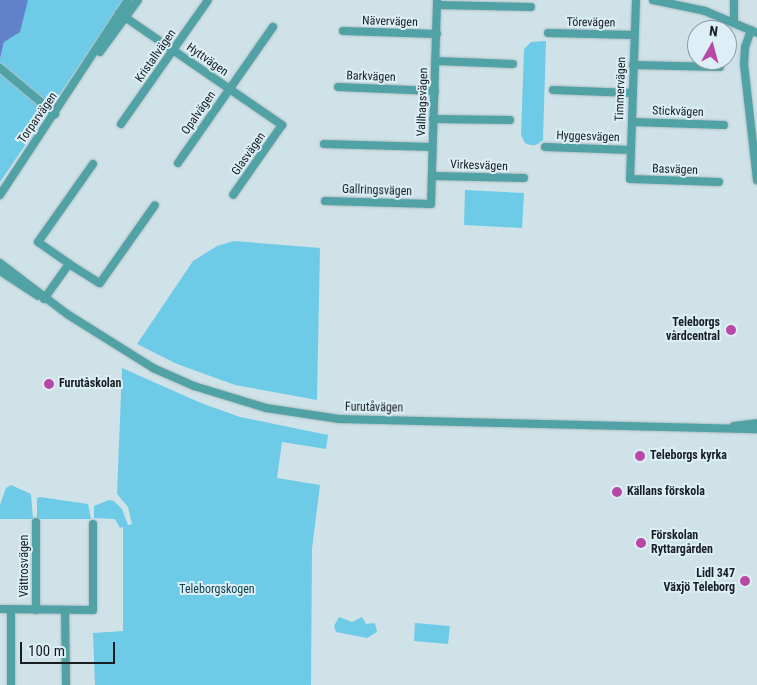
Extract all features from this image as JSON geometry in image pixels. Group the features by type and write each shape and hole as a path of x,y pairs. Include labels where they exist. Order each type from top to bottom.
{"street":[{"name":"Torparvägen","path":"123,15 128,0"},
{"name":"Torparvägen","path":"0,189 123,15 138,0"},
{"name":"Kristallvägen","path":"121,124 208,0"},
{"name":"Timmervägen","path":"630,179 636,0"},
{"path":"653,0 705,11 727,20"},
{"path":"734,0 734,20"},
{"path":"437,2 531,7"},
{"name":"Vallhagsvägen","path":"429,204 432,176 437,2"},
{"name":"Hyttvägen","path":"123,15 282,126"},
{"path":"737,24 754,32 745,47 744,64 757,180"},
{"name":"Opalvägen","path":"178,163 273,27"},
{"name":"Nävervägen","path":"343,31 437,34"},
{"name":"Törevägen","path":"548,34 634,35"},
{"path":"436,61 513,64"},
{"path":"634,65 687,66"},
{"path":"0,68 54,114"},
{"name":"Barkvägen","path":"338,88 434,90"},
{"path":"553,90 633,93"},
{"path":"433,119 510,120"},
{"name":"Stickvägen","path":"632,122 724,125"},
{"name":"Glasvägen","path":"233,195 282,126"},
{"path":"324,144 432,147"},
{"name":"Hyggesvägen","path":"545,147 631,150"},
{"path":"93,164 38,242 69,264 100,283 155,205"},
{"name":"Virkesvägen","path":"432,176 524,178"},
{"name":"Torparvägen","path":"0,195 10,177"},
{"name":"Basvägen","path":"630,179 719,182"},
{"name":"Gallringsvägen","path":"325,201 429,204"},
{"name":"Furutåvägen","path":"0,263 44,298"},
{"path":"44,298 69,264"},
{"name":"Furutåvägen","path":"0,272 44,298 152,368 233,399 295,414 339,419 732,426 757,429"},
{"name":"Furutåvägen","path":"732,426 757,423"},
{"name":"Vättrosvägen","path":"36,522 36,610"},
{"path":"0,609 93,610 93,524"},
{"path":"11,610 11,685"},
{"path":"65,610 66,685"}],"green space":[{"path":"28,0 124,0 0,182 0,59 4,42 12,35"},
{"path":"546,41 543,140 536,145 530,145 525,143 521,135 524,49 531,42"},
{"path":"465,190 524,193 522,228 464,225"},
{"path":"234,241 320,248 317,400 235,385 177,364 137,344 193,261 217,246"},
{"name":"Teleborgskogen","path":"122,368 201,403 240,417 328,435 326,449 282,442 277,478 320,485 312,549 311,685 95,685 93,633 123,631 123,527 120,528 115,519 94,518 94,506 109,500 114,501 122,509 128,525 132,524 128,507 117,494"},
{"path":"11,485 31,494 33,519 0,519 0,505 6,488"},
{"path":"37,498 88,504 91,519 37,519"},
{"path":"339,617 352,622 362,617 366,624 375,623 377,632 367,638 336,632 334,626"},
{"path":"415,623 450,626 448,644 414,641"}],"shaded area":[{"path":"0,0 28,0 20,32 4,42 0,59"}],"place":[{"name":"Teleborgs vårdcentral","path":"731,330"},
{"name":"Furutåskolan","path":"49,384"},
{"name":"Teleborgs kyrka","path":"640,456"},
{"name":"Källans förskola","path":"617,492"},
{"name":"Förskolan Ryttargården","path":"641,543"},
{"name":"Lidl 347 Växjö Teleborg","path":"745,581"}]}
